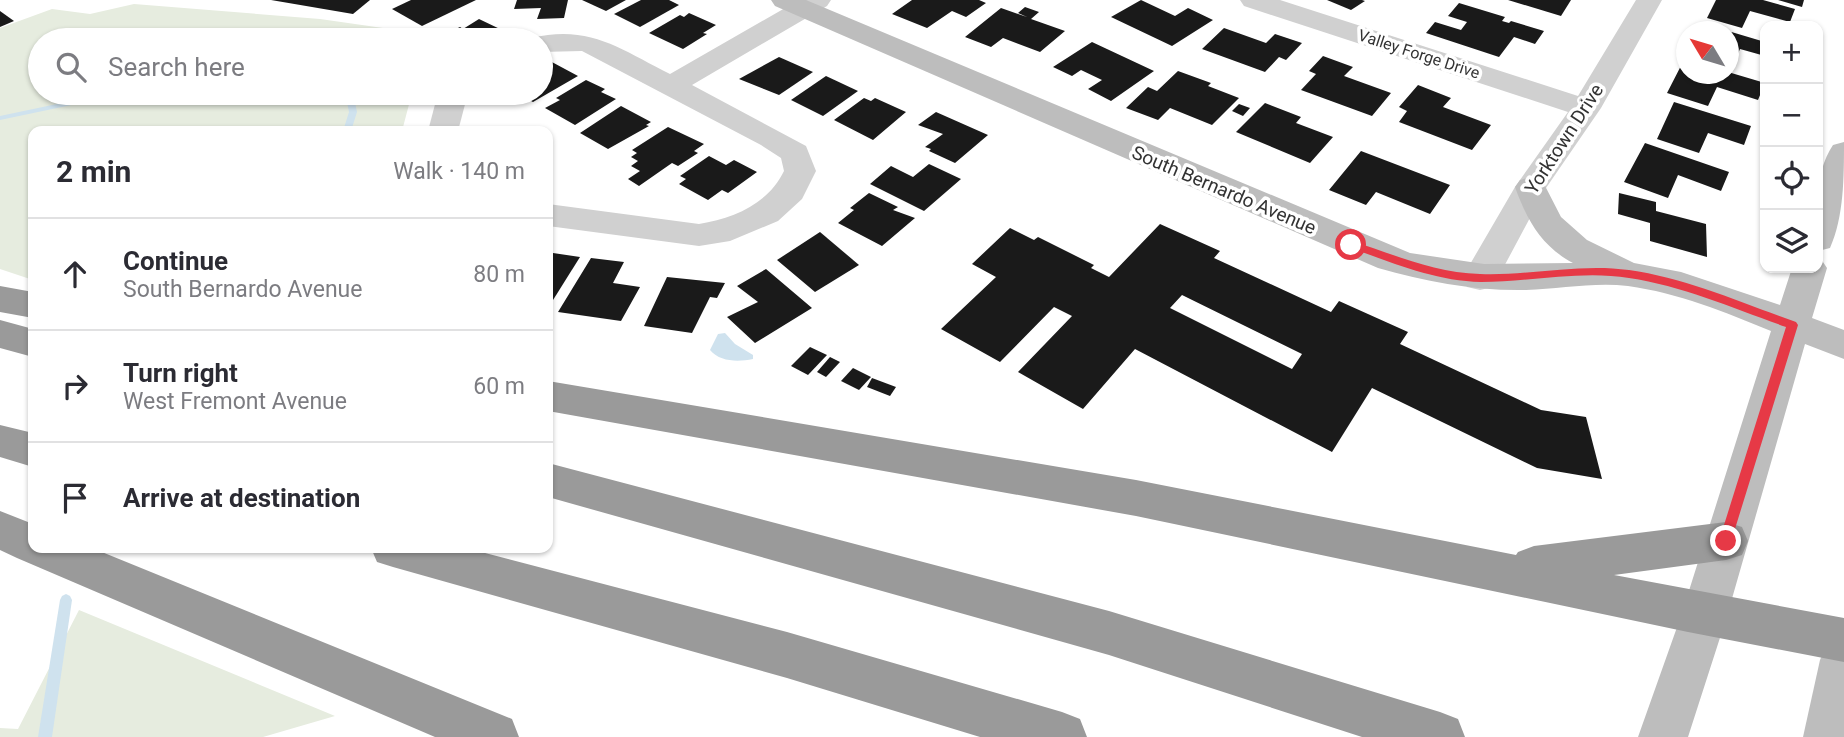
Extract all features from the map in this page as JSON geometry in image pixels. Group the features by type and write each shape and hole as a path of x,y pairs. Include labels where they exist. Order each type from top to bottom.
{"highway":[{"path":"0,299 28,304"},
{"path":"0,334 28,342"},
{"path":"553,397 1216,514 1500,570 1704,616 1844,640"},
{"path":"0,441 28,449"},
{"path":"553,481 1096,629 1440,737"},
{"path":"0,530 28,542"},
{"path":"1500,570 1726,541"},
{"path":"55,553 494,737"},
{"path":"411,553 787,655 1062,737"}],"street":[{"name":"Valley Forge Drive","path":"1252,0 1586,108"},
{"name":"Yorktown Drive","path":"1480,278 1531,187 1586,108 1649,0"},
{"path":"672,85 802,3"},
{"name":"South Bernardo Avenue","path":"802,3 1380,257 1433,273 1480,278 1606,272 1629,274 1684,286 1844,345"},
{"path":"553,43 588,43 672,85 795,153 800,171 790,192 766,213 730,230 699,235 553,216"},
{"path":"444,126 450,105"},
{"path":"1823,223 1844,152"},
{"path":"1531,187 1546,224 1558,238 1581,253 1629,274"},
{"path":"1663,737 1704,616 1808,273"},
{"path":"1828,737 1844,660"}],"shaded area":[{"path":"134,4 320,19 383,28 28,28 28,105 409,105 403,126 28,126 28,278 0,269 0,28 52,9 90,14"},
{"path":"79,610 335,716 263,737 0,737 0,728 18,729"}],"water":[{"path":"725,333 735,344 753,355 753,359 730,360 714,354 710,350 718,334"}],"building":[{"path":"271,0 370,0 353,14"},
{"path":"411,0 476,0 422,26 392,9"},
{"path":"517,0 568,0 564,18 537,19 541,8 514,9"},
{"path":"582,0 626,0 606,11"},
{"path":"641,0 669,0 679,5 640,27 614,14"},
{"path":"912,0 979,0 986,3 966,17 952,11 927,28 892,14"},
{"path":"1141,0 1175,16 1188,8 1213,20 1172,46 1111,17"},
{"path":"1327,0 1362,0 1365,1 1351,10"},
{"path":"1508,0 1571,0 1561,16"},
{"path":"1716,0 1763,0 1795,9 1790,21 1750,11 1742,28 1739,27 1739,21 1707,18"},
{"path":"1778,0 1804,0 1802,7"},
{"path":"1459,3 1505,17 1502,21 1544,31 1535,44 1514,37 1499,57 1426,33 1435,22 1461,30 1467,22 1448,16"},
{"path":"1025,7 1039,12 1031,19 1065,31 1040,52 1003,38 991,47 965,37 1001,8 1027,17 1018,13"},
{"path":"0,11 14,21 0,27"},
{"path":"689,13 716,25 683,49 649,33 680,15 684,17"},
{"path":"479,19 498,28 465,28"},
{"path":"1224,28 1266,43 1275,34 1302,43 1286,60 1279,57 1265,72 1202,49"},
{"path":"1739,34 1760,41 1760,55 1740,49 1739,51"},
{"path":"1092,42 1154,71 1111,101 1088,89 1102,80 1081,70 1072,76 1053,67"},
{"path":"1323,56 1353,67 1344,76 1391,93 1372,116 1301,90 1316,74 1309,71"},
{"path":"779,57 813,72 779,95 739,79"},
{"path":"553,63 578,76 553,90"},
{"path":"1178,71 1211,83 1208,86 1239,98 1212,125 1170,108 1158,120 1126,108 1148,87 1157,91"},
{"path":"1676,75 1676,84 1739,84 1739,75 1760,82 1758,100 1717,87 1708,106 1667,93"},
{"path":"826,76 858,91 823,116 791,100"},
{"path":"586,80 605,89 601,92 616,99 575,125 545,108 560,100 556,98"},
{"path":"1418,85 1451,98 1443,107 1491,125 1472,150 1399,122 1407,111 1399,107"},
{"path":"864,98 871,101 875,98 906,112 873,140 834,120"},
{"path":"1674,102 1751,126 1744,145 1708,133 1699,153 1657,139"},
{"path":"1265,103 1301,117 1296,123 1333,137 1310,163 1236,132"},
{"path":"1239,104 1250,108 1243,116 1232,111"},
{"path":"621,106 651,122 646,125 649,126 608,149 580,133"},
{"path":"936,112 988,135 955,163 925,147 943,134 918,125"},
{"path":"668,127 704,144 694,151 698,153 678,166 672,163 639,186 628,179 640,171 631,166 638,161 631,157 637,153 632,150"},
{"path":"1645,143 1729,172 1721,191 1678,175 1668,198 1624,182"},
{"path":"1361,151 1450,185 1430,214 1376,192 1366,205 1329,190"},
{"path":"709,156 726,165 734,160 757,172 728,193 722,190 708,200 679,184 686,179 680,176"},
{"path":"929,164 961,179 924,211 870,184 891,166 913,177"},
{"path":"869,193 898,207 893,210 915,218 882,246 838,223 854,210 850,208"},
{"path":"1619,193 1656,202 1656,211 1706,224 1707,257 1650,241 1650,223 1618,214"},
{"path":"1160,224 1220,251 1214,258 1331,312 1339,301 1408,332 1400,344 1541,410 1586,417 1602,479 1537,468 1372,388 1332,452 1135,349 1083,409 1018,372 1072,316 1054,307 1000,362 941,329 996,277 972,264 1010,228 1034,240 1038,237 1094,265 1091,268 1109,277","holes":["1182,295 1302,354 1292,369 1170,308"]},
{"path":"820,232 859,265 815,292 777,260"},
{"path":"553,253 580,257 553,300"},
{"path":"591,258 624,262 613,283 640,287 621,321 558,312"},
{"path":"766,269 812,308 755,343 727,317 758,302 737,286"},
{"path":"667,277 725,283 717,298 710,297 692,333 644,326"},
{"path":"810,347 827,355 808,375 791,366"},
{"path":"830,357 840,362 826,377 817,372"},
{"path":"853,368 871,377 859,390 841,381"},
{"path":"872,378 896,387 890,396 867,387"}],"waterway":[{"path":"0,118 62,105"},
{"path":"349,126 353,112 352,105"},
{"path":"45,737 66,600"}],"route":[{"path":"1351,245 1433,273 1480,278 1606,272 1658,279 1727,300 1792,325 1726,541"}]}
